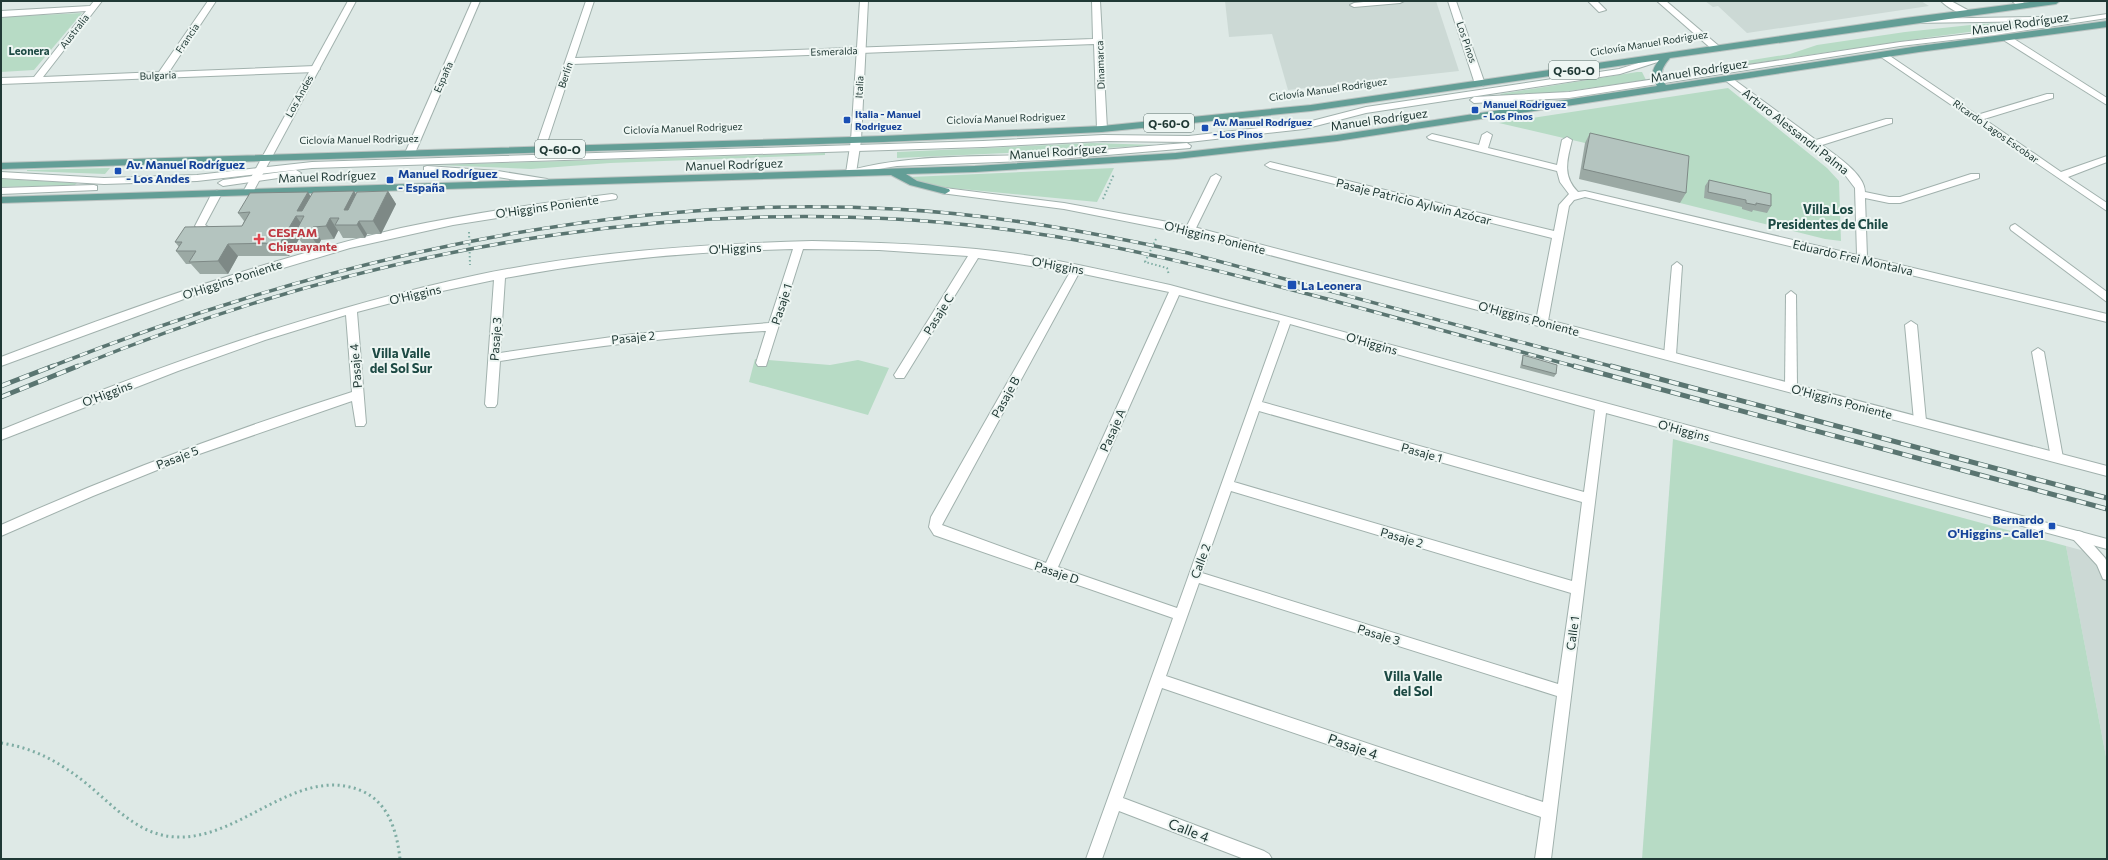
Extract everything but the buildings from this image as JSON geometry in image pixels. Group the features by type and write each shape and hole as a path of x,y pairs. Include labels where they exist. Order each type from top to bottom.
{"main road":[{"name":"Manuel Rodríguez","path":"1,166 540,149 855,144 1102,129 1311,108 1968,13 2019,3 2056,1"},
{"name":"Manuel Rodríguez","path":"1,200 217,192 894,172 1018,167 1118,160 1337,138 1884,55 2008,39 2107,24"},
{"path":"1665,89 1657,81 1657,70 1667,56"},
{"path":"894,172 914,183 945,191"}],"street":[{"name":"Francia","path":"162,75 212,1"},
{"name":"Los Andes","path":"248,192 265,158 352,1"},
{"name":"España","path":"410,153 476,1"},
{"name":"Berlín","path":"540,149 590,1"},
{"name":"Italia","path":"851,173 855,144 864,1"},
{"name":"Dinamarca","path":"1096,1 1102,129"},
{"name":"Los Pinos","path":"1452,1 1480,84"},
{"path":"1592,1 1602,10"},
{"path":"1661,1 1717,49"},
{"path":"1945,1 1968,13"},
{"path":"1,14 95,5"},
{"name":"Australia","path":"36,80 95,5"},
{"name":"Esmeralda","path":"570,61 1099,41"},
{"name":"Ricardo Lagos Escobar","path":"1884,55 2107,208"},
{"name":"Bulgaria","path":"1,81 315,69"},
{"name":"Arturo Alessandri Palma","path":"1728,79 1849,171 1858,183 1860,194 1862,259"},
{"path":"1976,118 2050,96"},
{"path":"1815,144 1889,121"},
{"path":"1482,150 1487,135"},
{"path":"1432,137 1561,169"},
{"path":"1542,321 1566,202 1575,195 1564,183 1561,169 1567,140"},
{"path":"2060,176 2107,159"},
{"name":"Pasaje Patricio Aylwin Azócar","path":"1270,165 1558,236"},
{"path":"1860,194 1889,200 1900,200 1975,176"},
{"path":"1190,230 1216,177"},
{"name":"O'Higgins Poniente","path":"945,191 1097,211 1190,230 1542,321 2107,471"},
{"name":"Eduardo Frei Montalva","path":"1575,195 1597,195 2107,318"},
{"name":"O'Higgins Poniente","path":"1,362 120,315 251,272 346,245 463,219 612,197"},
{"path":"2015,228 2107,298"},
{"name":"O'Higgins","path":"1,436 69,407 205,356 350,310 464,282 551,266 652,254 800,246 882,246 976,253 1077,268 1175,291 1286,319 1601,407 2107,544"},
{"name":"Pasaje 1","path":"762,363 800,246"},
{"name":"Pasaje C","path":"900,375 976,253"},
{"path":"1670,355 1677,266"},
{"name":"Pasaje B","path":"935,527 936,521 1077,268"},
{"name":"Pasaje 3","path":"491,404 500,275"},
{"name":"Pasaje A","path":"1050,569 1175,291"},
{"path":"1791,295 1791,387"},
{"name":"Pasaje 4","path":"350,310 360,423"},
{"name":"Calle 2","path":"1114,802 1286,319"},
{"path":"1911,325 1920,421"},
{"name":"Pasaje 2","path":"494,358 547,349 651,335 773,327"},
{"path":"2038,352 2057,458"},
{"name":"Pasaje 5","path":"1,531 101,487 235,435 358,396"},
{"name":"Pasaje 1","path":"1256,405 1589,499"},
{"name":"Calle 1","path":"1543,859 1601,407"},
{"name":"Pasaje 2","path":"1227,485 1578,589"},
{"name":"Pasaje D","path":"935,527 939,531 1181,615"},
{"name":"Pasaje 3","path":"1194,576 1564,692"},
{"name":"Pasaje 4","path":"1158,680 1549,812"},
{"path":"1094,859 1114,802"},
{"name":"Calle 4","path":"1114,802 1244,855 1264,859"}],"lane":[{"path":"1354,5 1400,1"},
{"path":"1905,21 2025,20 2107,10"},
{"path":"851,173 872,167 897,163 1093,154 1258,139 1306,132 1377,114 1471,100 1553,97 1900,44 1995,33 2107,16"},
{"path":"2008,39 2107,102"},
{"path":"1,191 204,184 312,165 855,144 1103,138 1178,140 1304,126 1366,110 1620,71 1667,56"},
{"path":"1,175 104,181 197,178 321,171 431,169 498,174 547,182"},
{"path":"210,231 204,230 200,226 217,192"},
{"path":"2078,536 2100,562 2107,575"}],"path":[{"path":"1097,211 1112,179 1118,160"},
{"path":"463,219 470,234 471,262 464,282"},
{"path":"1163,224 1145,262 1166,268 1175,291"},
{"path":"1,743 26,747 41,753 60,764 132,822 145,830 160,836 196,836 214,832 232,825 298,792 332,784 349,785 364,790 376,799 386,810 399,847 400,859"}],"shaded area":[{"path":"1225,1 1436,1 1459,71 1288,90 1272,34 1229,37"},
{"path":"1705,1 1921,1 1929,6 1747,33 1718,6 1713,7"},
{"path":"2066,546 2107,557 2107,762"}],"green space":[{"path":"82,13 34,70 1,72 1,17"},
{"path":"2038,23 1931,37 1674,75 1672,73 1790,54 1817,45 1905,32 1980,24"},
{"path":"1642,72 1646,80 1555,93 1502,96 1500,94"},
{"path":"1728,88 1827,168 1839,181 1841,241 1825,239 1680,203 1585,143 1499,123"},
{"path":"1542,100 1544,102 1488,110 1485,107"},
{"path":"1092,143 1156,145 897,158 897,152"},
{"path":"825,153 825,155 610,163 531,169 437,165"},
{"path":"110,168 105,174 27,171 27,170"},
{"path":"1114,168 1097,202 941,187 922,184 911,177"},
{"path":"1,179 77,183 75,185 1,187"},
{"path":"755,359 830,365 858,360 889,368 868,415 749,382"},
{"path":"1673,439 2066,546 2107,762 2107,859 1642,859"}],"railway":[{"path":"50,367 151,329 254,296 358,267 464,243 571,224 678,212 786,207 931,211 1042,225 1115,238 1188,253 1614,367"},
{"path":"76,367 192,323 311,286 433,257 555,235 679,221 804,217 928,221 1052,236 1087,242 1262,282 1577,367"},
{"path":"1,386 53,366"},
{"path":"1,397 78,366"},
{"path":"1574,366 2107,509"},
{"path":"1611,366 2107,498"}],"place":[{"name":"Manuel Rodriguez - Los Pinos","path":"1475,110"},
{"name":"Italia - Manuel Rodriguez","path":"847,120"},
{"name":"Av. Manuel Rodríguez - Los Pinos","path":"1205,128"},
{"name":"Av. Manuel Rodríguez - Los Andes","path":"118,171"},
{"name":"Manuel Rodríguez - España","path":"390,180"},
{"name":"CESFAM Chiguayante","path":"259,239"},
{"name":"La Leonera","path":"1292,285"},
{"name":"Bernardo O'Higgins - Calle1","path":"2052,526"}],"district":[{"name":"Leonera","path":"29,50"},
{"name":"Villa Los Presidentes de Chile","path":"1828,216"},
{"name":"Villa Valle del Sol Sur","path":"401,360"},
{"name":"Villa Valle del Sol","path":"1413,684"}]}
